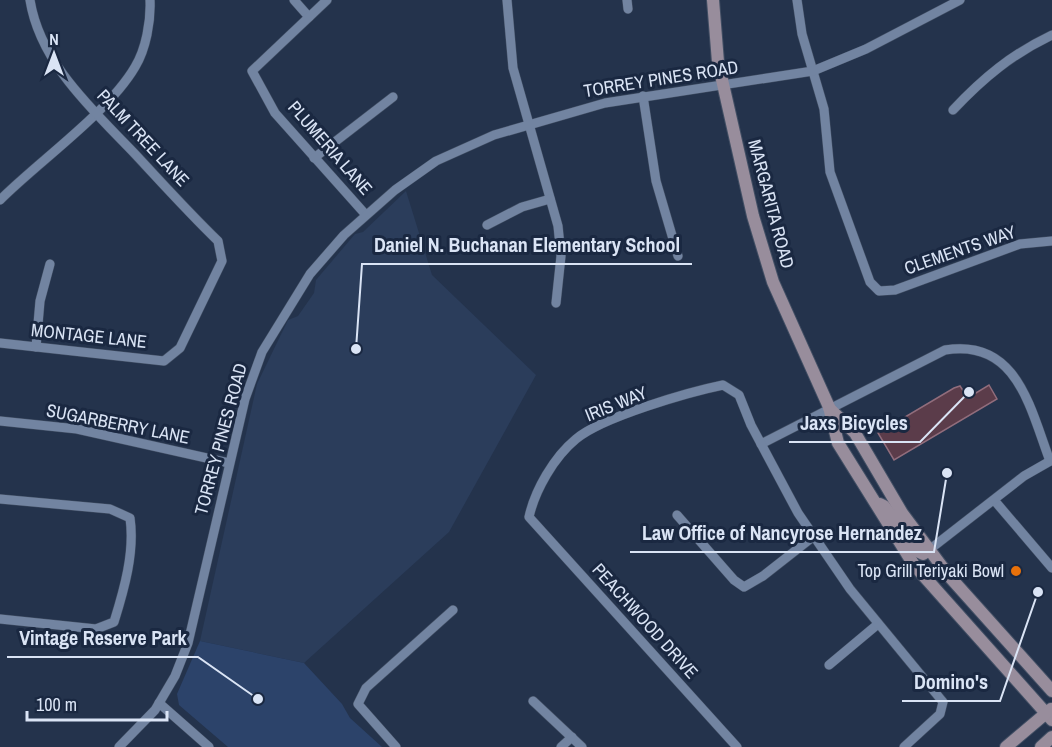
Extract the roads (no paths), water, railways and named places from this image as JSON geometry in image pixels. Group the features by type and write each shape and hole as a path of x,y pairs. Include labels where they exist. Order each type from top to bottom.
{"main road":[{"name":"MARGARITA ROAD","path":"713,0 723,86 753,216 773,282 828,407 838,443 914,565 1050,714"},
{"name":"MARGARITA ROAD","path":"828,407 855,433 902,513 929,550 979,611 1052,691"},
{"path":"875,505 884,506 917,551 923,554 929,550"},
{"path":"1006,747 1050,714"},
{"path":"1041,747 1052,737"}],"street":[{"name":"PALM TREE LANE","path":"30,0 33,20 52,59 96,112 218,241 222,261"},
{"path":"0,200 96,112 135,67 144,44 150,0"},
{"path":"294,0 309,16 327,0"},
{"path":"507,0 513,68 558,226 561,256 555,303"},
{"path":"797,0 802,34 813,71"},
{"name":"TORREY PINES ROAD","path":"119,747 159,703 175,676 188,642 245,399 262,352 310,274 344,235 366,215 436,161 494,135 605,103 813,71 866,49 960,0"},
{"name":"PLUMERIA LANE","path":"309,16 252,71 275,114 366,215"},
{"path":"952,110 984,76 1024,48 1052,35"},
{"name":"CLEMENTS WAY","path":"813,71 824,109 830,172 870,282 879,291 895,290 1020,244 1052,241"},
{"path":"643,96 656,181 678,256"},
{"path":"314,158 393,97"},
{"path":"487,225 522,207 550,199"},
{"name":"MONTAGE LANE","path":"0,344 164,361 180,348 222,261"},
{"path":"36,347 40,301 50,264"},
{"path":"904,747 940,714 943,702 850,590 814,536 761,444 828,407 945,350 974,348 988,352 1011,371 1024,395 1051,461 994,500 929,550"},
{"name":"IRIS WAY","path":"529,517 533,501 555,463 576,439 604,423 701,390 723,385 739,395 761,444"},
{"name":"SUGARBERRY LANE","path":"0,421 77,429 229,463"},
{"path":"0,500 110,509 130,518 132,535 123,596 114,622 96,629 0,619"},
{"path":"994,500 1052,568"},
{"path":"677,515 734,580 744,586 763,576 814,536"},
{"name":"PEACHWOOD DRIVE","path":"529,517 737,747"},
{"path":"396,747 358,704 366,688 453,610"},
{"path":"829,664 878,624"},
{"path":"533,701 582,747"},
{"path":"159,703 209,747"},
{"path":"561,747 572,737"}],"place":[{"name":"Daniel N. Buchanan Elementary School","path":"356,349"},
{"name":"Jaxs Bicycles","path":"969,392"},
{"name":"Law Office of Nancyrose Hernandez","path":"947,473"},
{"name":"Top Grill Teriyaki Bowl","path":"1016,571"},
{"name":"Domino's","path":"1038,592"},
{"name":"Vintage Reserve Park","path":"258,699"}]}
